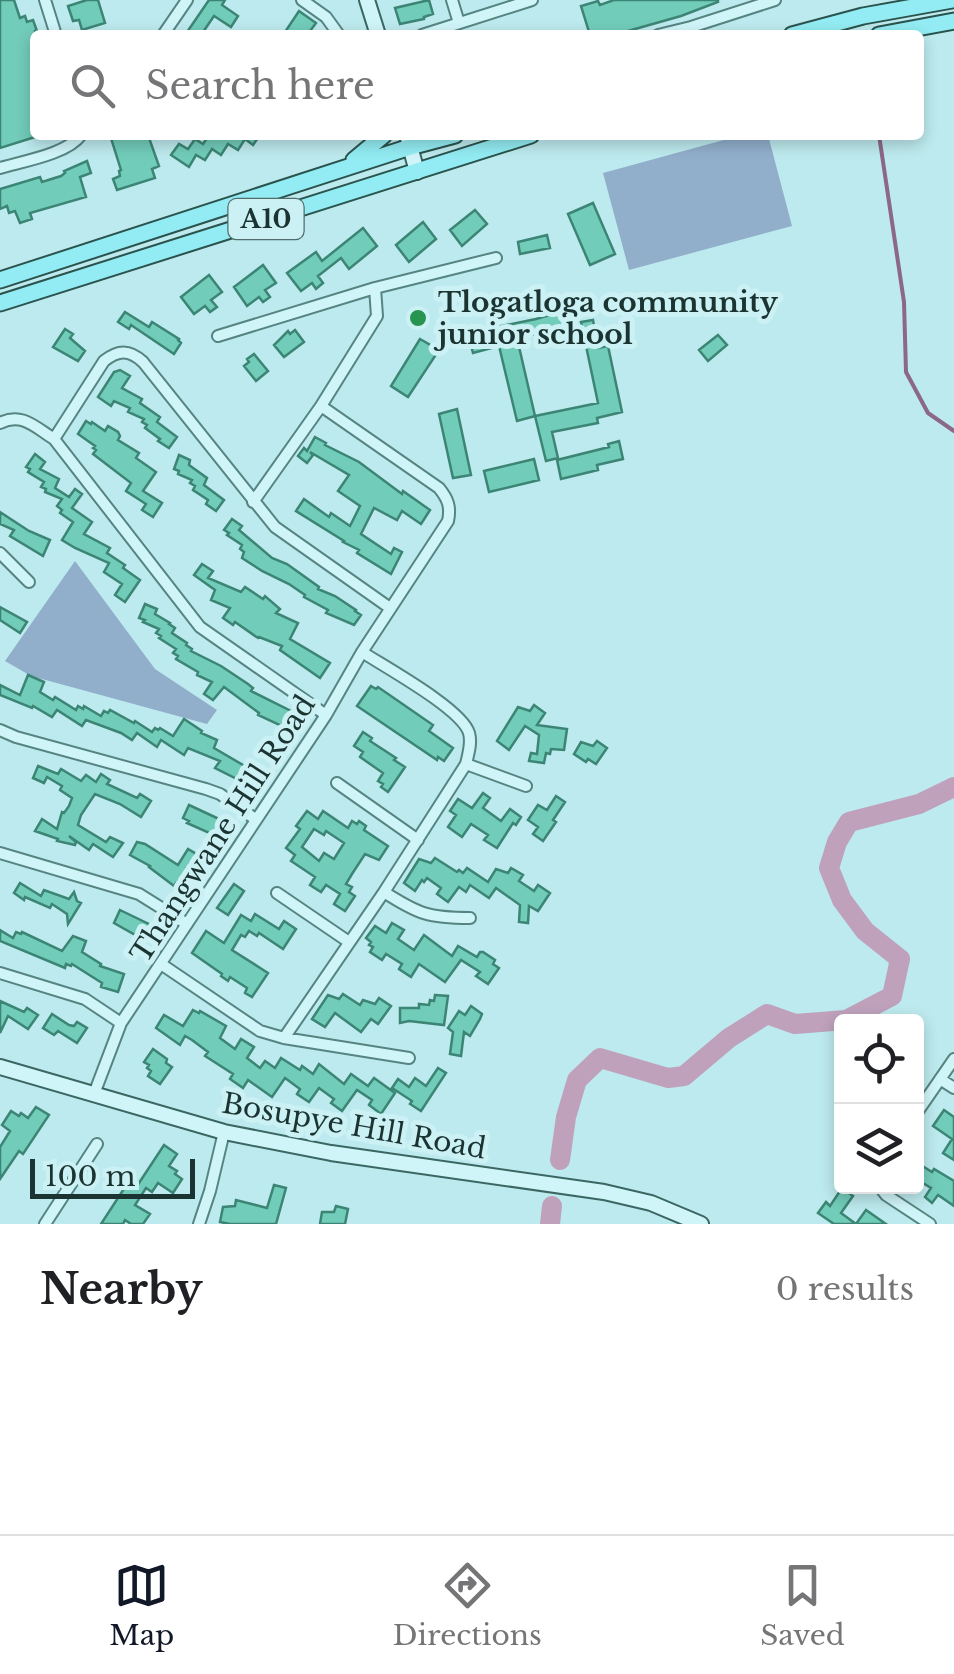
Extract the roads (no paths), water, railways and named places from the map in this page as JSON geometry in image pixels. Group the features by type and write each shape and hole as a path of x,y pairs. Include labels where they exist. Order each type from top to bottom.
{"main road":[{"path":"811,30 952,0"},
{"path":"906,30 948,22"},
{"path":"329,175 378,140"},
{"name":"A10","path":"0,303 516,140"},
{"name":"A10","path":"0,280 329,175 408,141"}],"street":[{"path":"44,0 54,30"},
{"path":"166,30 187,0"},
{"path":"302,0 326,17 335,30"},
{"path":"367,0 376,30"},
{"path":"452,0 459,23"},
{"path":"437,30 532,0"},
{"path":"679,30 776,0"},
{"path":"0,168 70,147 79,140"},
{"path":"408,141 417,172"},
{"path":"218,336 374,288 496,258"},
{"path":"253,502 377,316 374,288"},
{"path":"54,439 104,361 125,351 135,355 285,536 390,608"},
{"name":"Thangwane Hill Road","path":"94,1094 121,1023 448,522 448,498 438,488 320,406"},
{"path":"0,423 16,418 54,439 200,626 326,714"},
{"path":"0,553 29,582"},
{"path":"284,1038 418,840 466,764 470,746 469,734 454,712 362,652"},
{"path":"0,730 206,789 220,794 255,819"},
{"path":"466,764 526,786"},
{"path":"337,783 418,840"},
{"path":"0,854 139,894 187,924"},
{"path":"384,892 425,915 470,918"},
{"path":"278,893 349,942"},
{"path":"161,964 248,1025 284,1038 410,1058"},
{"path":"0,973 85,999 121,1023"},
{"path":"923,1104 954,1058"},
{"name":"Bosupye Hill Road","path":"0,1067 224,1132 330,1153 604,1192 650,1203 701,1224"},
{"path":"940,1078 954,1088"},
{"path":"198,1224 224,1132"},
{"path":"45,1224 97,1144"},
{"path":"885,1194 930,1224"}],"waterway":[{"path":"880,140 904,302 906,372 928,413 954,431"},
{"path":"560,1160 566,1117 577,1080 600,1058 668,1078 684,1076 729,1038 767,1014 795,1024 846,1020 892,996 900,959 865,931 842,900 829,868 837,842 849,822 919,804 954,787"},
{"path":"550,1224 552,1206"}],"place":[{"name":"Tlogatloga community junior school","path":"418,318"}]}
